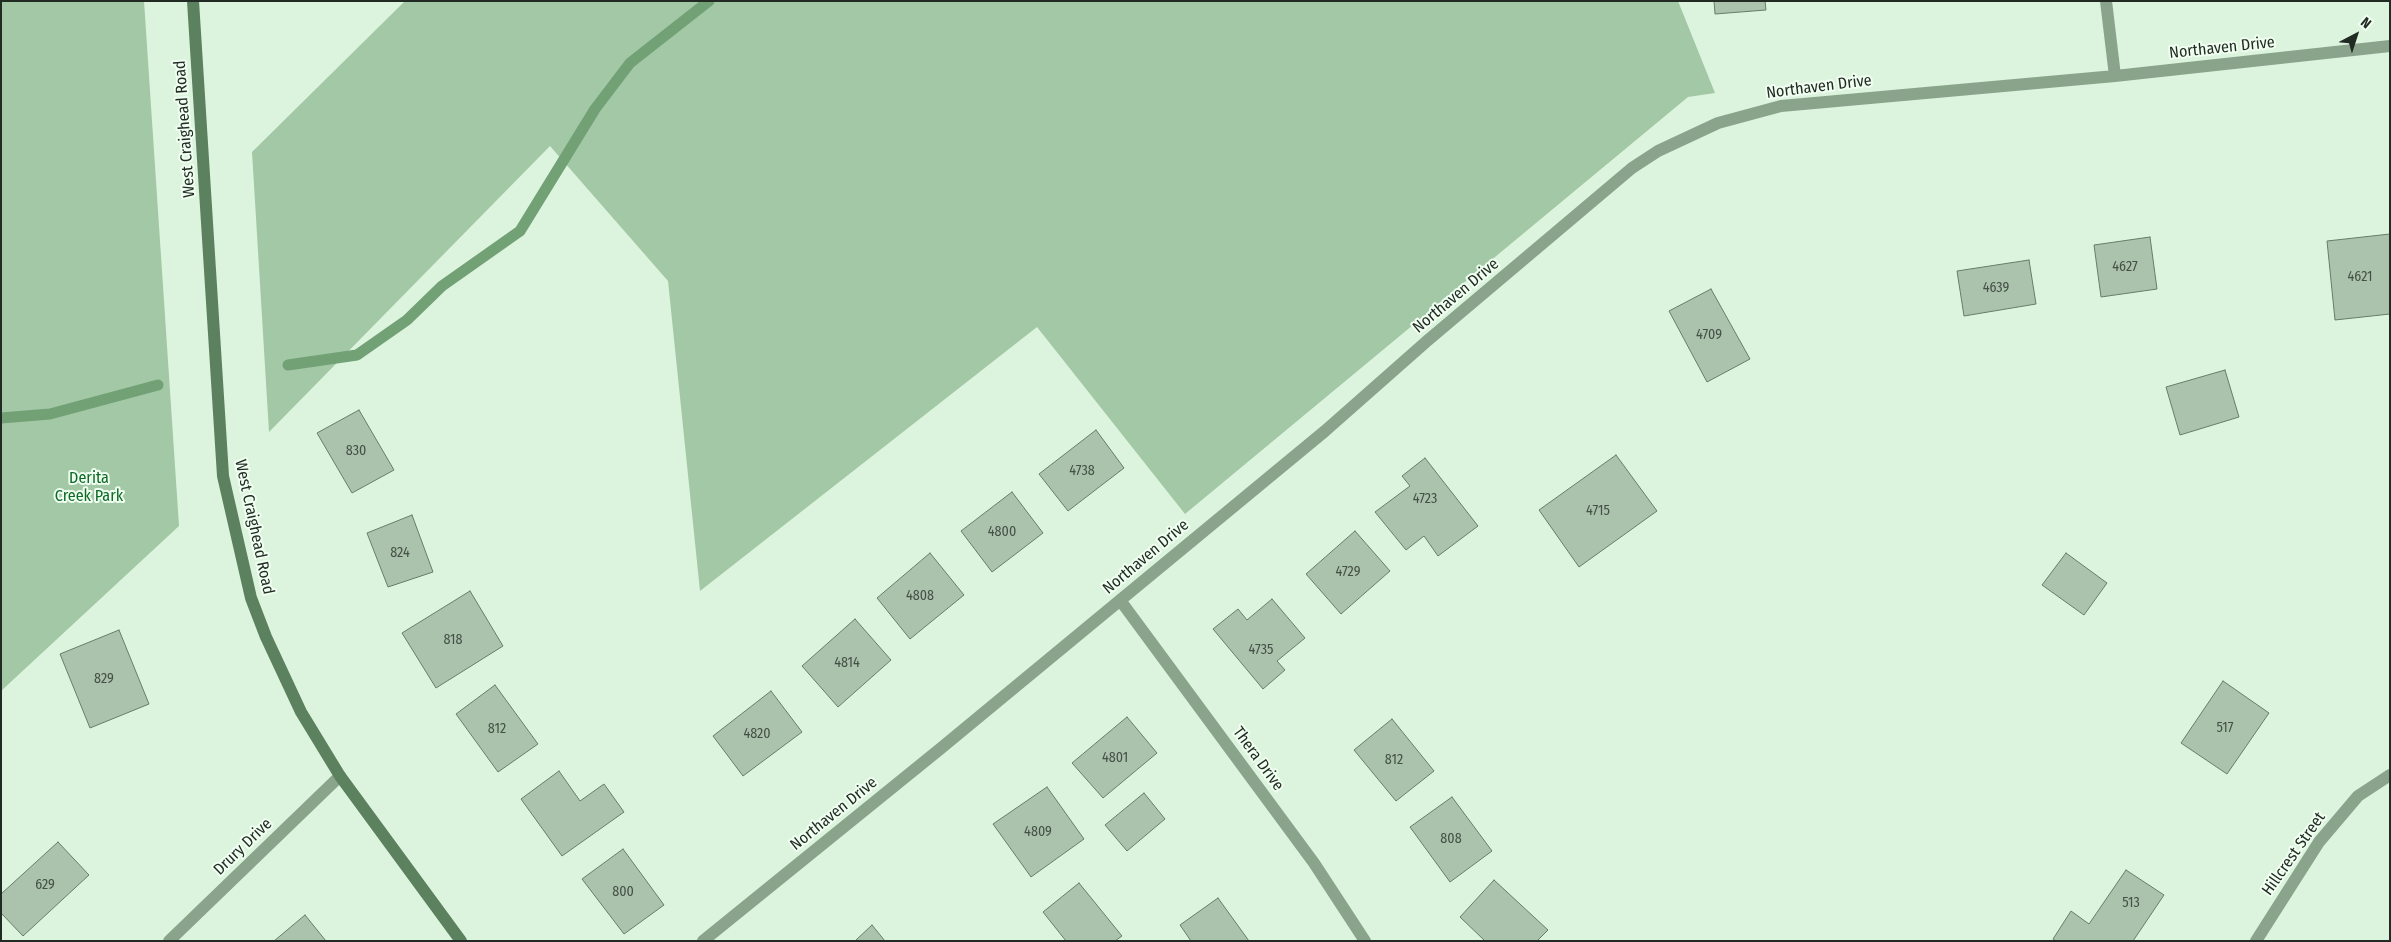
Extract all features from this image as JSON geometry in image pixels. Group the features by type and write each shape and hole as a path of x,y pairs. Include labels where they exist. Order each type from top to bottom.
{"street":[{"name":"West Craighead Road","path":"193,1 223,476 251,598 266,637 301,712 340,776 461,941"},
{"path":"2106,1 2115,76"},
{"name":"Northaven Drive","path":"703,941 940,749 1325,431 1427,341 1632,168 1658,151 1718,123 1781,106 2115,76 2390,46"},
{"name":"Thera Drive","path":"1120,600 1314,863 1365,941"},
{"name":"Hillcrest Street","path":"2256,941 2319,842 2358,796 2390,775"},
{"name":"Drury Drive","path":"169,941 340,776"}],"green space":[{"name":"Derita Creek Park","path":"1,1 144,1 179,526 1,691"},
{"path":"405,1 1678,1 1715,93 1688,97 1185,514 1037,327 700,591 668,281 550,146 269,432 252,152"}],"building":[{"path":"1714,1 1765,1 1766,10 1715,14"},
{"path":"2390,234 2390,314 2335,320 2327,241"},
{"path":"2150,237 2157,289 2101,297 2094,245"},
{"path":"2029,260 2036,304 1964,316 1957,271"},
{"path":"1711,289 1750,359 1707,382 1669,311"},
{"path":"2225,370 2239,417 2180,435 2166,387"},
{"path":"359,410 394,470 352,493 317,433"},
{"path":"1096,430 1124,468 1068,511 1039,474"},
{"path":"1616,455 1657,511 1579,567 1539,510"},
{"path":"1425,458 1478,526 1438,556 1424,536 1406,550 1375,512 1410,486 1402,476"},
{"path":"1012,492 1043,533 992,572 961,531"},
{"path":"412,515 433,572 388,587 367,533"},
{"path":"1355,531 1390,571 1341,614 1306,574"},
{"path":"930,553 964,595 910,639 877,598"},
{"path":"2066,553 2107,583 2084,615 2042,585"},
{"path":"470,591 503,646 436,688 402,633"},
{"path":"1272,599 1305,638 1277,661 1285,670 1263,689 1213,629 1238,609 1247,620"},
{"path":"855,619 891,660 838,707 802,666"},
{"path":"119,630 149,704 90,728 60,654"},
{"path":"2223,681 2269,713 2227,774 2181,743"},
{"path":"495,685 538,744 498,772 456,714"},
{"path":"771,691 802,732 743,776 713,736"},
{"path":"1127,717 1157,753 1103,798 1072,763"},
{"path":"1392,719 1434,771 1396,801 1354,750"},
{"path":"559,771 580,801 604,784 624,812 562,856 521,799"},
{"path":"1047,787 1084,839 1031,877 993,824"},
{"path":"1144,793 1165,819 1127,851 1105,825"},
{"path":"1452,797 1492,851 1450,882 1410,827"},
{"path":"58,842 89,875 23,936 1,913 1,894"},
{"path":"623,849 664,905 624,934 582,879"},
{"path":"2126,870 2164,895 2133,941 2056,941 2053,939 2071,911 2089,924"},
{"path":"1494,880 1548,930 1537,941 1485,941 1460,917"},
{"path":"1079,883 1122,936 1115,941 1066,941 1043,912"},
{"path":"1218,898 1249,941 1191,941 1180,925"},
{"path":"305,915 326,941 274,941"},
{"path":"872,925 885,941 855,941"}],"waterway":[{"path":"288,365 357,355 407,320 442,286 520,231 595,109 630,63 709,1"},
{"path":"1,418 50,414 158,385"}]}
